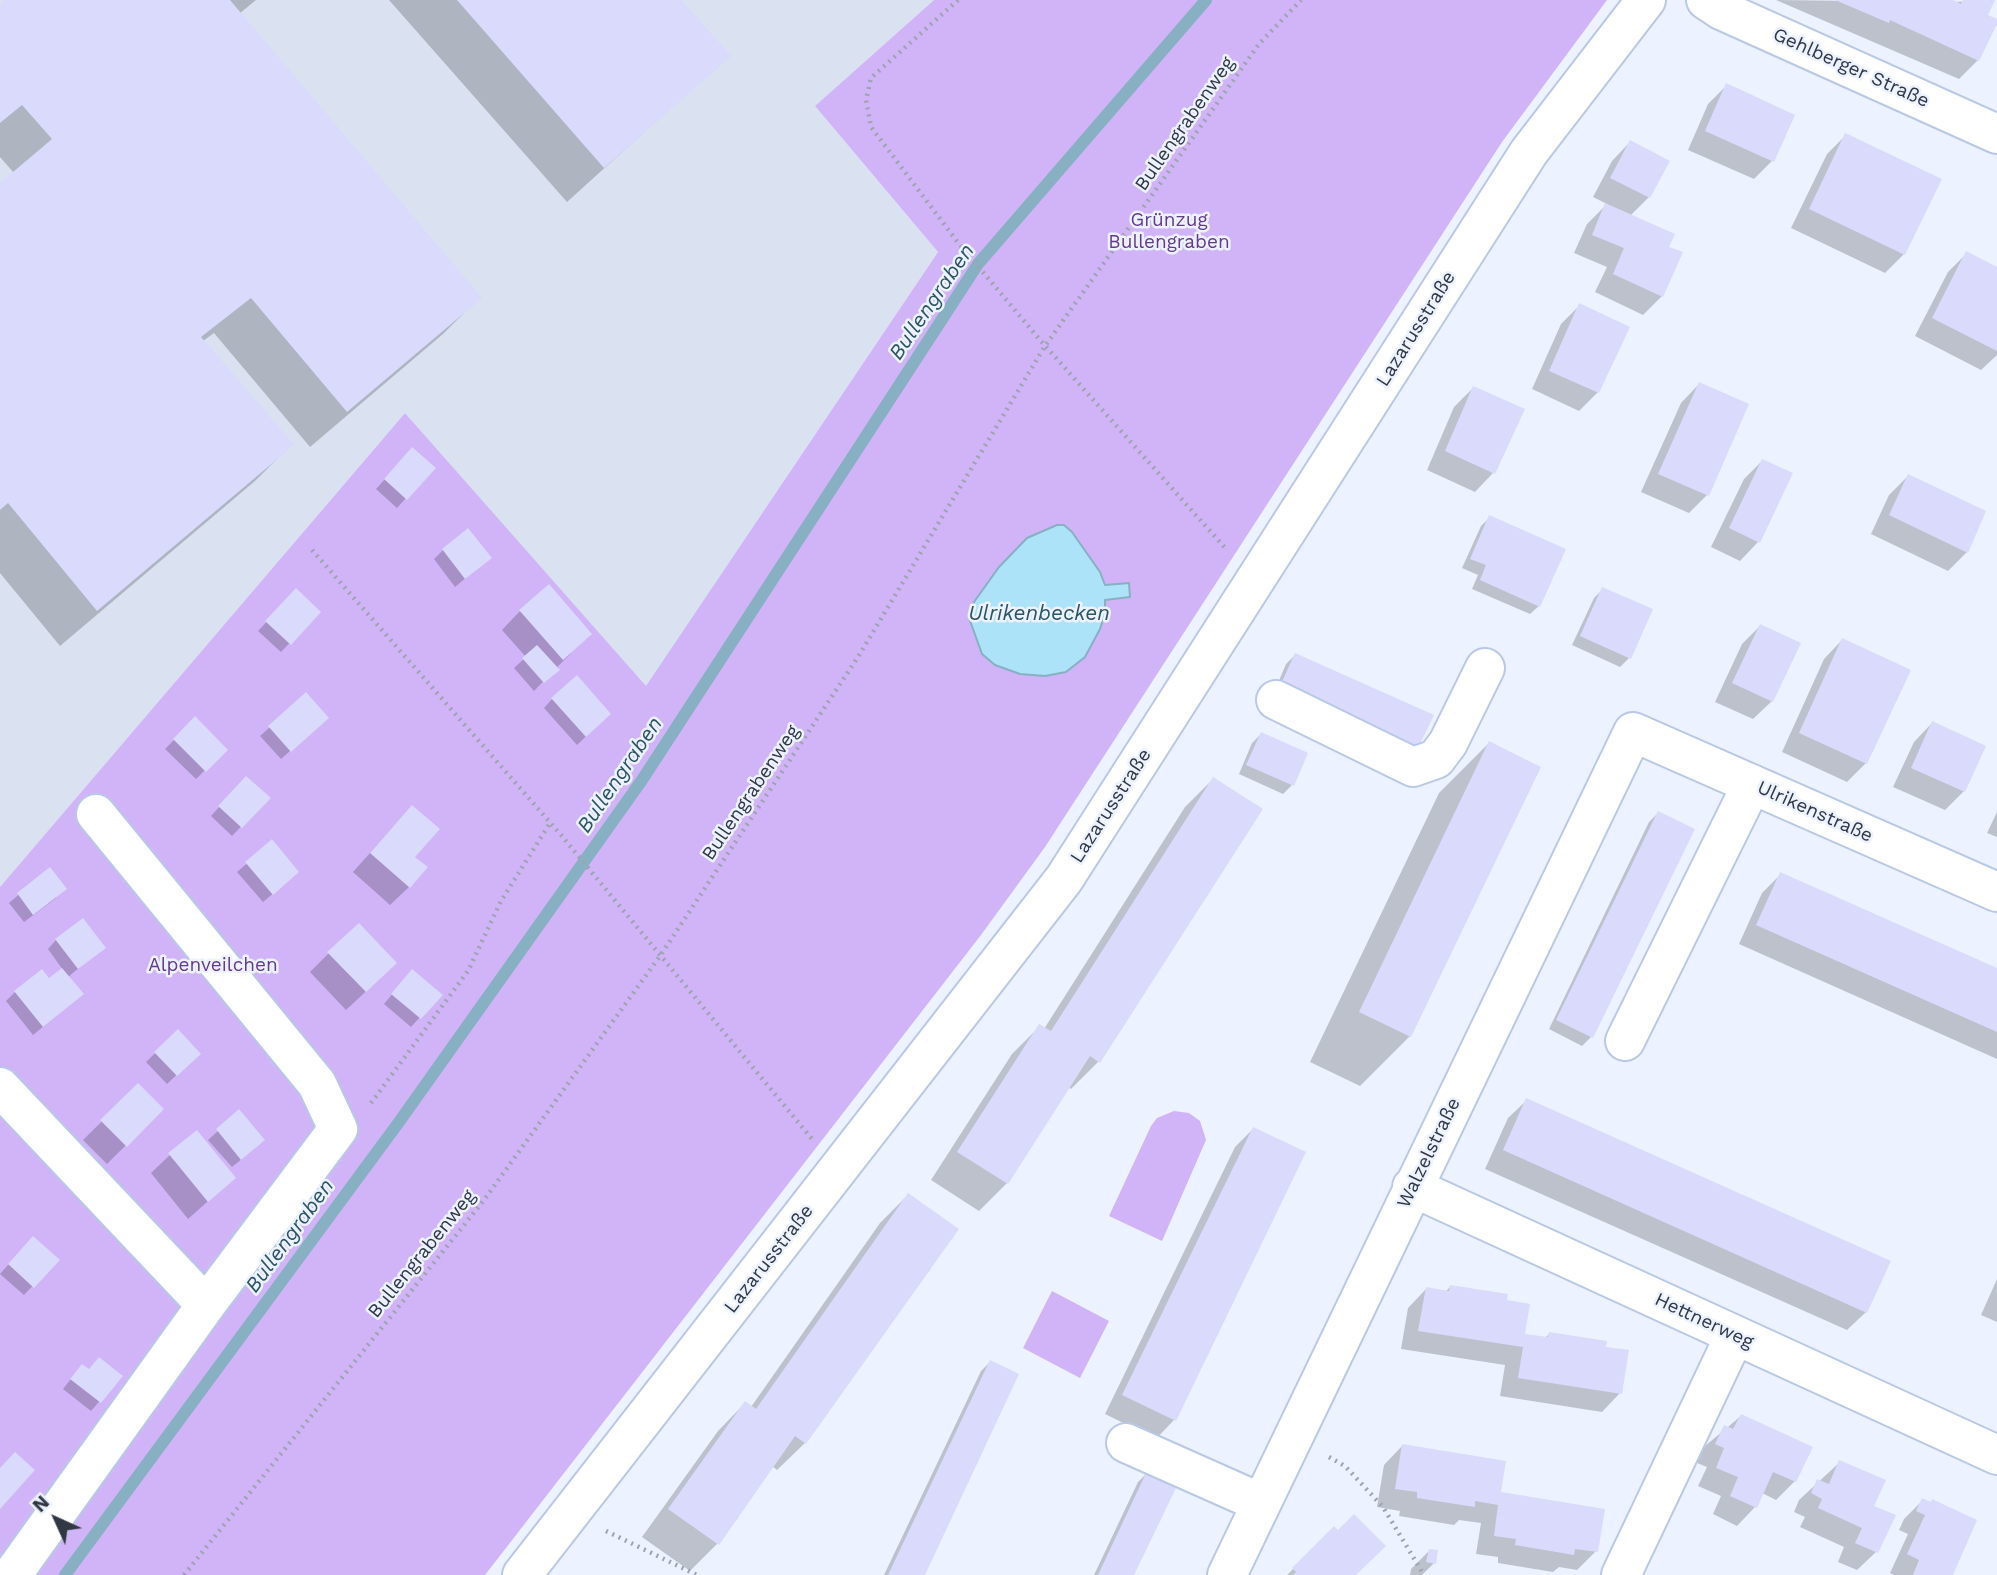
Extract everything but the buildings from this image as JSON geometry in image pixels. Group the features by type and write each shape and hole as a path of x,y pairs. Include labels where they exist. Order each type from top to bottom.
{"street":[{"name":"Lazarusstraße","path":"522,1575 1064,879 1529,152 1646,0"},
{"name":"Gehlberger Straße","path":"1706,0 1721,10 1997,134"},
{"path":"1276,701 1413,767 1436,759 1448,743 1485,668"},
{"name":"Ulrikenstraße","path":"1633,733 1997,892"},
{"name":"Walzelstraße","path":"1227,1575 1633,733"},
{"path":"1625,1041 1752,785"},
{"path":"12,1575 206,1305 338,1129 317,1084 96,814"},
{"path":"0,1087 206,1305"},
{"name":"Hettnerweg","path":"1412,1188 1997,1455"},
{"path":"1622,1575 1735,1335"},
{"path":"1126,1444 1261,1503"}],"path":[{"path":"958,0 871,78 866,100 872,127 956,240 1045,346 1226,549 1263,570"},
{"name":"Bullengrabenweg","path":"184,1575 484,1200 660,956 858,657 1045,346 1259,44 1301,0"},
{"path":"312,550 561,835 813,1140"},
{"path":"338,1129 357,1120 409,1055 468,971 501,901 550,823"},
{"path":"1325,1456 1345,1466 1383,1507 1424,1575"},
{"path":"596,1526 687,1573 697,1575"}],"shaded area":[{"path":"0,0 934,0 815,106 938,252 646,687 405,413 0,887"}],"green space":[{"name":"Grünzug Bullengraben","path":"934,0 1607,0 1502,142 1045,847 981,935 485,1575 0,1575 0,887 405,413 646,686 938,252 815,106"},
{"path":"1174,1111 1189,1113 1200,1121 1206,1140 1162,1241 1109,1216 1151,1126 1157,1118"},
{"path":"1052,1291 1109,1321 1080,1378 1023,1348"}],"water":[{"name":"Ulrikenbecken","path":"1057,525 1064,525 1072,532 1100,572 1105,585 1129,583 1130,597 1105,600 1105,614 1100,629 1085,657 1066,672 1045,676 1020,674 995,665 982,654 969,618 974,602 999,567 1027,538"}],"waterway":[{"name":"Bullengraben","path":"65,1575 399,1122 642,780 978,264 1206,0"}],"park label":[{"name":"Alpenveilchen","path":"213,965"}]}
